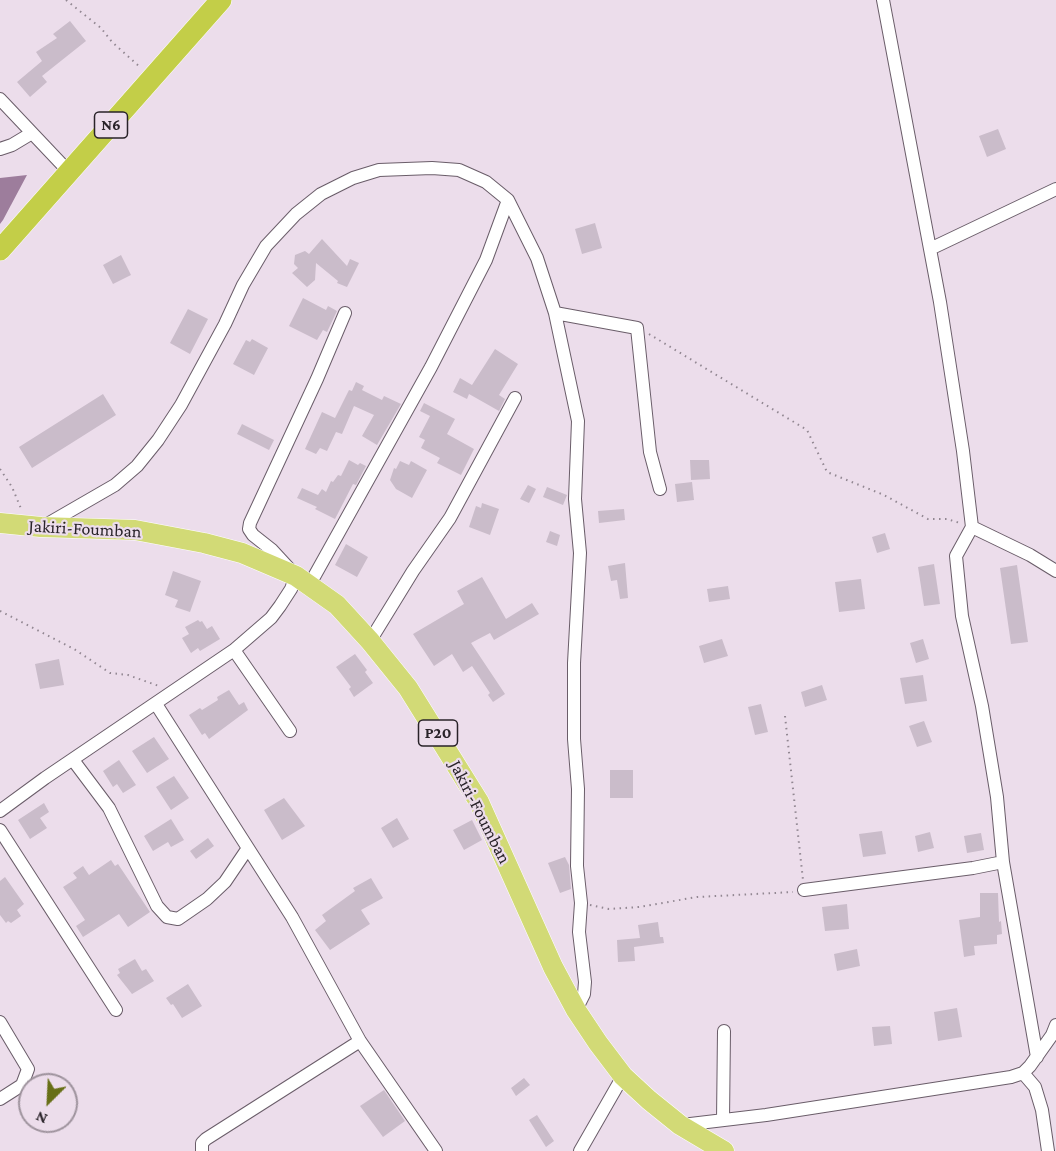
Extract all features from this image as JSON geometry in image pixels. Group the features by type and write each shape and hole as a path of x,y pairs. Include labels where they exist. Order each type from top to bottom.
{"highway":[{"name":"N6","path":"0,250 221,0"}],"main road":[{"name":"Jakiri-Foumban","path":"0,523 33,527 135,530 166,534 242,553 303,580 336,604 408,688 479,802 553,967 576,1010 598,1043 623,1076 649,1100 680,1125 724,1151"}],"street":[{"path":"883,0 930,249 963,451 972,527 958,549 956,562 962,616 982,706 997,797 1003,862 1037,1057"},
{"path":"0,99 70,173"},
{"path":"0,149 32,133"},
{"path":"33,527 115,485 137,466 158,440 181,405 206,361 243,285 266,246 296,214 321,194 353,178 379,170 432,168 459,170 486,182 508,200 537,258 555,313 578,421 575,499 580,553 574,663 574,739 578,789 577,866 581,903 579,932 585,982 584,994 576,1010"},
{"path":"930,249 1056,191"},
{"path":"2,807 234,650 271,618 291,589 303,580 431,367 486,260 508,200"},
{"path":"303,580 249,529 345,313"},
{"path":"555,313 637,328 650,452 660,489"},
{"path":"370,641 412,571 450,518 515,398"},
{"path":"972,527 1030,555 1056,571"},
{"path":"234,650 290,731"},
{"path":"156,704 291,917 360,1041 436,1151"},
{"path":"73,760 110,808 158,906 167,917 178,920 207,899 225,882 248,848"},
{"path":"0,831 116,1010"},
{"path":"804,890 1003,862"},
{"path":"0,1022 28,1069 22,1085 0,1099"},
{"path":"680,1125 1011,1077 1023,1073 1037,1057 1056,1025"},
{"path":"723,1120 724,1031"},
{"path":"202,1151 202,1143 206,1139 360,1041"},
{"path":"1023,1073 1035,1088 1042,1110 1048,1151"},
{"path":"580,1151 623,1076"}],"path":[{"path":"66,0 101,28 112,42 152,78"},
{"path":"637,328 807,430 827,472 884,495 928,519 947,519 972,527"},
{"path":"0,469 33,527"},
{"path":"0,611 74,649 110,673 128,675 174,692"},
{"path":"581,903 609,909 639,907 697,897 804,890 785,716"}],"shaded area":[{"path":"27,175 3,220 0,224 0,178"}],"building":[{"path":"70,21 86,41 42,76 47,82 30,97 17,82 42,61 36,52 57,38 53,34"},
{"path":"998,129 1006,149 987,157 979,136"},
{"path":"595,223 602,248 582,254 575,229"},
{"path":"322,239 347,266 350,259 359,263 347,287 337,283 338,281 316,263 315,280 307,287 292,273 298,268 294,264 295,255 305,251 309,254"},
{"path":"121,255 131,275 113,284 103,265"},
{"path":"303,298 326,310 328,306 337,311 327,332 323,330 317,340 289,326"},
{"path":"188,309 208,319 190,354 170,343"},
{"path":"252,339 268,348 254,375 233,364 246,340 250,342"},
{"path":"495,349 518,364 499,395 505,399 499,411 469,394 467,399 453,392 460,378 472,385"},
{"path":"356,382 364,386 362,390 382,400 384,396 401,404 377,445 362,436 374,415 354,406 342,434 336,432 327,451 320,448 316,454 305,449 322,412 335,418 349,390 352,391"},
{"path":"103,394 116,415 32,468 19,447"},
{"path":"424,403 455,419 447,434 474,449 461,475 437,463 440,458 421,448 425,440 419,437 430,416 420,411"},
{"path":"242,424 274,440 269,450 237,434"},
{"path":"349,460 366,466 356,485 353,484 335,519 297,498 302,488 318,495 322,489 326,492 331,481 333,482 338,475 341,476"},
{"path":"690,460 709,460 710,479 691,480"},
{"path":"400,461 409,465 411,461 427,470 412,498 396,489 390,480 394,468 396,469"},
{"path":"692,482 694,500 677,502 675,484"},
{"path":"528,485 536,489 529,503 520,499"},
{"path":"547,487 567,495 563,505 543,497"},
{"path":"482,503 499,509 490,535 469,527 476,506 481,508"},
{"path":"624,509 625,520 599,523 598,511"},
{"path":"550,531 560,535 557,546 546,542"},
{"path":"885,533 890,549 877,553 872,537"},
{"path":"346,544 368,557 357,577 335,565"},
{"path":"625,563 628,598 620,599 617,580 611,581 608,566"},
{"path":"934,564 940,604 924,606 918,567"},
{"path":"1017,565 1028,642 1011,644 1000,568"},
{"path":"173,571 201,581 190,612 175,607 178,600 165,595"},
{"path":"482,577 506,619 532,603 539,614 494,640 490,633 471,643 505,694 493,702 488,695 490,693 472,666 463,672 452,654 434,666 413,634 464,604 457,591"},
{"path":"861,579 865,609 839,612 835,582"},
{"path":"728,586 730,599 709,602 707,589"},
{"path":"198,620 202,621 207,629 212,626 220,639 200,651 198,648 191,653 182,638 189,634 185,627"},
{"path":"722,639 728,656 704,663 699,646"},
{"path":"923,639 929,659 916,663 910,643"},
{"path":"355,654 373,683 354,697 349,689 351,687 336,667"},
{"path":"59,659 64,685 40,689 35,664"},
{"path":"923,675 927,701 905,704 900,678"},
{"path":"822,685 827,700 805,707 801,692"},
{"path":"229,690 239,705 244,702 248,710 209,739 205,733 202,735 189,715 218,700 217,697"},
{"path":"761,704 768,732 755,735 748,707"},
{"path":"924,721 932,742 917,747 909,726"},
{"path":"154,737 169,759 147,773 132,751"},
{"path":"119,760 136,785 123,793 117,784 113,787 103,771"},
{"path":"610,770 633,770 633,798 610,798"},
{"path":"174,776 189,798 171,810 156,787"},
{"path":"284,798 305,826 282,840 264,810"},
{"path":"44,803 49,812 40,818 47,828 30,839 18,820"},
{"path":"397,818 409,839 393,848 381,828"},
{"path":"171,819 184,840 171,847 168,842 153,851 144,836"},
{"path":"472,820 482,840 464,850 453,830"},
{"path":"882,831 886,854 863,857 859,834"},
{"path":"930,832 934,848 918,852 915,836"},
{"path":"981,833 984,850 967,853 964,836"},
{"path":"208,838 214,846 196,859 190,851"},
{"path":"565,857 569,865 571,889 560,893 548,863"},
{"path":"111,860 115,866 118,864 150,912 128,927 119,914 83,937 76,926 85,920 63,887 77,878 73,873 83,866 89,875"},
{"path":"5,877 24,904 17,910 21,916 11,923 8,921 6,923 0,915 0,881"},
{"path":"371,878 383,898 361,910 370,924 330,950 315,930 326,921 322,915 355,891 353,888"},
{"path":"980,893 998,893 999,922 1001,921 1002,934 997,935 997,944 974,946 975,955 964,957 959,920 980,917"},
{"path":"847,904 849,929 825,931 822,907"},
{"path":"658,922 660,937 663,937 664,943 634,947 635,961 618,962 617,940 640,938 638,925"},
{"path":"857,949 860,966 837,971 834,954"},
{"path":"135,959 142,971 146,969 154,981 132,994 117,975 120,973 118,969"},
{"path":"188,984 202,1006 182,1018 166,998"},
{"path":"957,1008 962,1037 938,1041 934,1012"},
{"path":"890,1026 892,1044 874,1046 872,1027"},
{"path":"524,1078 530,1085 516,1096 511,1088"},
{"path":"384,1090 405,1121 383,1137 360,1106"},
{"path":"537,1115 554,1141 546,1147 529,1120"}]}
